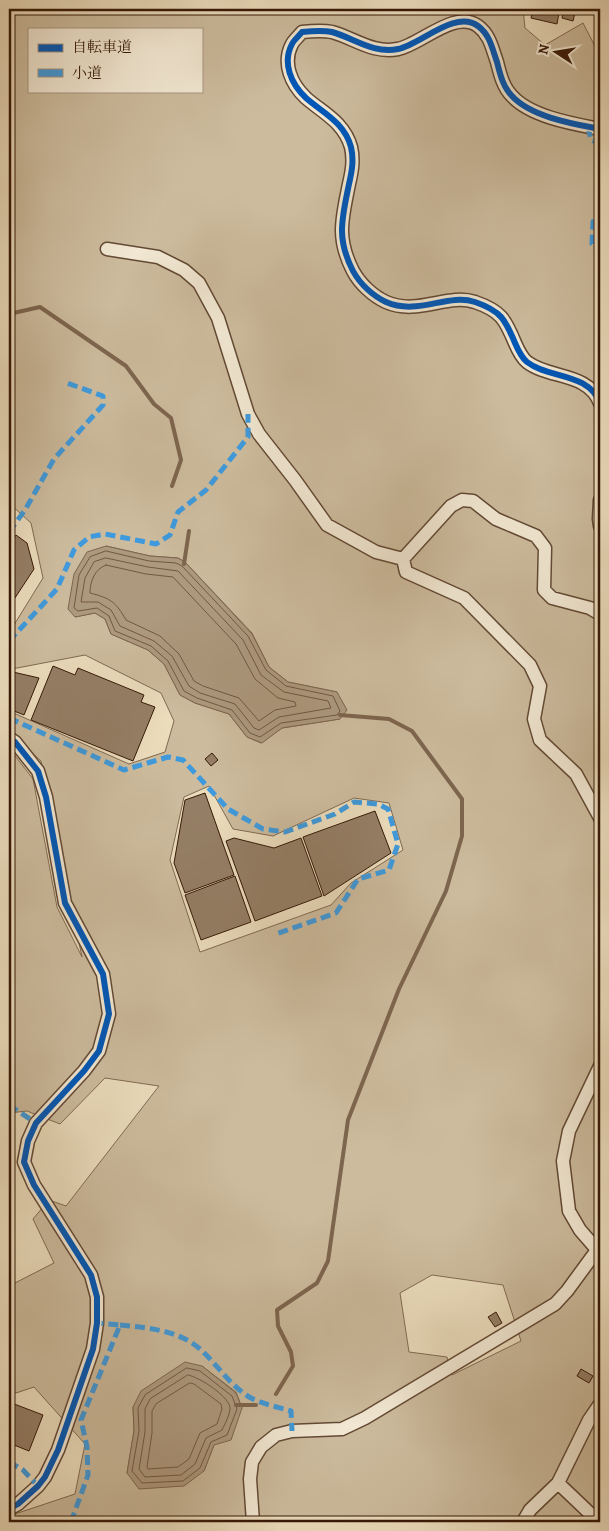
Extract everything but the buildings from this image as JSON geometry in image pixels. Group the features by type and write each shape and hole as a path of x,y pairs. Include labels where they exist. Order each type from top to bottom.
{"street":[{"path":"600,130 547,116 522,106 511,96 503,83 488,35 476,24 462,22 438,28 412,45 384,50 367,46 333,32 314,30 302,32 292,43 288,58 288,70 293,82 305,97 326,112 341,128 350,143 353,158 341,220 342,239 347,259 356,276 367,289 386,302 410,307 457,300 474,302 496,311 506,322 519,353 526,362 578,381 592,389 600,403"},
{"path":"107,249 158,257 184,270 199,284 218,318 248,414 259,434 327,524 376,552 403,559"},
{"path":"403,559 451,506 462,500 473,501 496,519 536,536 544,548 544,590 552,598 590,608 600,614"},
{"path":"600,500 600,526"},
{"path":"403,559 406,572 464,598 530,665 540,686 534,719 540,740 576,774 600,818"},
{"path":"9,738 15,742 38,771 46,797 65,904 103,974 109,1014 99,1051 84,1071 36,1123 28,1141 24,1162 34,1185 91,1275 97,1297 96,1323 93,1349 58,1450 45,1477 38,1486 18,1504 9,1509"},
{"path":"253,1522 250,1479 252,1462 261,1447 276,1435 292,1431 342,1429 365,1418 555,1304 599,1250 580,1230 569,1211 563,1160 569,1131 600,1066"},
{"path":"523,1522 530,1510 558,1483 589,1420 600,1404"},
{"path":"558,1483 599,1522"}],"shaded area":[{"path":"9,9 523,9 525,28 545,45 583,23 600,56 600,1522 9,1522 9,1516 75,1494 85,1444 34,1387 16,1393 9,1390 9,1280 13,1284 54,1263 33,1219 49,1200 66,1206 159,1086 105,1078 60,1124 27,1111 9,1113 9,748 33,779 57,907 82,957 41,761 9,732 9,711 129,764 165,752 174,721 161,693 85,655 12,669 9,674 9,633 43,578 31,523 9,503","holes":["106,546 150,556 178,558 185,562 252,633 269,667 288,682 337,692 340,719 282,728 261,743 247,737 229,714 195,703 180,695 164,664 148,650 111,634 105,619 95,613 75,617","209,786 233,829 273,836 354,798 389,803 403,850 351,883 331,905 200,952 170,860 184,797","432,1275 503,1285 521,1341 452,1375 447,1357 409,1352 400,1293","202,1366 236,1392 242,1408 214,1445 204,1471 127,1473 134,1431 133,1407"]}],"water":[{"path":"106,546 150,556 178,558 185,562 252,634 269,667 288,682 337,692 347,710 340,719 282,728 262,743 247,737 229,714 195,703 180,695 164,664 148,650 111,634 105,619 95,613 75,617 68,609 74,574 87,552"},
{"path":"185,1362 202,1366 236,1393 242,1408 231,1440 214,1445 204,1471 184,1486 139,1489 127,1473 134,1431 133,1407 141,1391"}],"waterway":[{"path":"9,314 40,307 126,366 154,404 171,418 181,460 172,486"},
{"path":"184,564 189,531"},
{"path":"276,1394 293,1366 291,1352 278,1326 277,1310 317,1283 328,1261 348,1120 399,989 446,891 462,836 462,799 412,731 389,719 340,715"},
{"path":"236,1405 256,1405"}],"marked path":[{"path":"588,127 591,140 600,143"},
{"path":"600,206 593,222 592,244 600,254"},
{"path":"9,532 25,510 54,459 103,405 103,396 67,383"},
{"path":"9,641 57,589 74,550 89,537 105,534 156,544 170,535 178,512 206,490 248,437 248,414"},
{"path":"9,718 124,770 168,757 183,760 228,809 263,829 285,832 335,814 354,802 378,804 388,809 398,844 389,870 358,879 336,913 276,934"},
{"path":"9,1105 36,1123"},
{"path":"71,1522 88,1475 87,1447 81,1420 120,1325 97,1323"},
{"path":"120,1325 163,1331 191,1343 200,1349 230,1381 251,1398 291,1411 292,1431"},
{"path":"9,1462 23,1470 38,1486"}],"cycle path":[{"path":"600,129 553,118 520,103 512,96 504,84 492,47 485,33 478,26 469,22 448,25 407,46 389,50 364,45 332,32 302,32 293,42 289,51 288,66 292,80 306,98 338,124 348,138 351,147 352,166 344,208 342,238 353,271 363,285 381,299 398,306 421,306 454,300 464,300 484,305 505,322 520,353 527,362 587,386 600,403"},
{"path":"9,738 15,742 38,771 46,797 65,903 103,974 109,1014 99,1051 84,1071 36,1123 28,1141 24,1162 34,1185 91,1275 97,1297 97,1323 93,1349 58,1450 45,1477 38,1486 18,1504 9,1509"}]}
